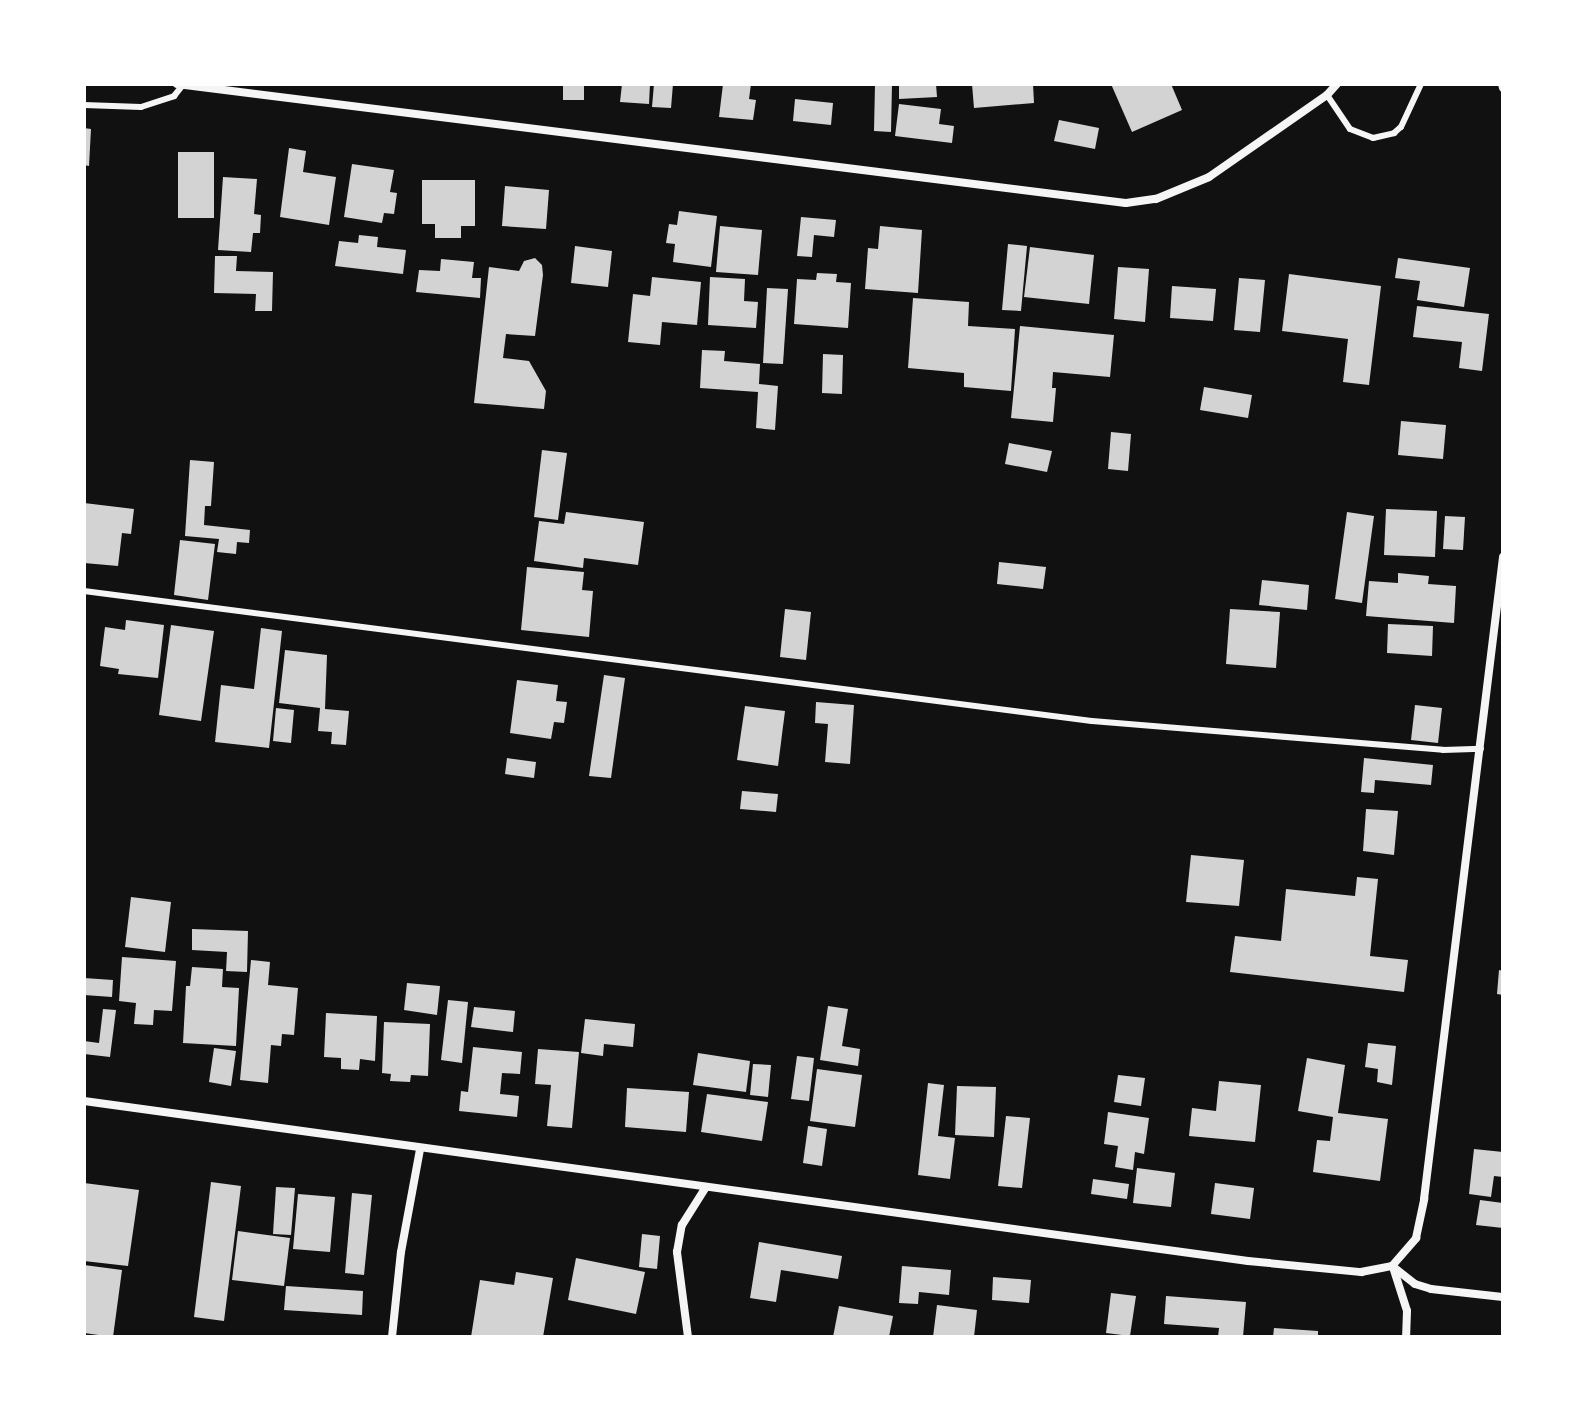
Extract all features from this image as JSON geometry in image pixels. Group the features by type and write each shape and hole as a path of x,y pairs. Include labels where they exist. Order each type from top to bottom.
{"street":[{"path":"179,85 1126,203 1156,199 1194,185 1327,95 1337,84"},
{"path":"84,1101 1248,1261 1361,1272 1392,1266 1416,1238 1424,1199 1503,557"},
{"path":"392,1337 401,1252 420,1149"},
{"path":"688,1337 677,1252 682,1225 706,1187"},
{"path":"1392,1266 1415,1284 1431,1289 1503,1297"},
{"path":"1392,1266 1407,1311 1406,1337"}],"lane":[{"path":"1327,95 1350,129 1373,138 1394,133 1401,127 1421,84"},
{"path":"84,105 141,107 174,96 179,85"},
{"path":"84,591 1092,721 1443,750 1481,749"}],"building":[{"path":"563,84 584,84 584,100 563,100"},
{"path":"622,84 650,84 649,104 620,102"},
{"path":"654,84 673,84 671,108 652,107"},
{"path":"723,84 751,84 749,99 756,100 753,120 719,117"},
{"path":"875,84 892,84 891,132 874,131"},
{"path":"899,84 936,84 937,97 899,99"},
{"path":"972,84 1033,84 1034,103 974,108"},
{"path":"1111,84 1171,84 1182,110 1132,132"},
{"path":"795,99 833,103 831,125 793,121"},
{"path":"899,104 941,109 939,124 954,126 952,143 895,136"},
{"path":"1059,120 1099,128 1095,149 1054,141"},
{"path":"84,128 91,129 89,166 84,165"},
{"path":"289,148 306,151 303,172 336,177 329,225 280,217"},
{"path":"178,152 214,152 214,218 178,218"},
{"path":"352,164 394,170 390,192 397,193 394,214 384,213 382,223 344,217"},
{"path":"223,177 257,179 254,214 261,215 260,233 253,233 251,252 218,250"},
{"path":"422,180 475,180 475,226 461,226 461,238 435,238 435,224 422,224"},
{"path":"505,186 549,190 546,229 502,226"},
{"path":"679,211 717,216 711,267 673,262 675,244 666,243 669,224 677,225"},
{"path":"801,217 836,220 834,237 814,235 812,257 797,256"},
{"path":"720,226 762,230 758,275 716,272"},
{"path":"880,226 922,230 918,293 865,289 868,248 878,249"},
{"path":"359,235 378,237 377,247 406,250 403,274 335,266 339,241 358,243"},
{"path":"1008,244 1027,246 1021,311 1002,310"},
{"path":"575,246 612,251 608,287 571,283"},
{"path":"1030,247 1094,255 1089,304 1024,297"},
{"path":"215,256 237,256 236,271 273,272 272,311 255,311 256,294 214,293"},
{"path":"535,258 542,265 543,275 535,336 506,334 503,358 529,361 546,391 544,409 474,403 489,267 519,271 524,261"},
{"path":"1398,258 1470,268 1464,307 1417,300 1420,281 1395,278"},
{"path":"441,259 474,262 472,278 481,278 480,298 416,292 419,270 440,271"},
{"path":"1118,267 1149,269 1145,322 1114,319"},
{"path":"817,273 837,274 836,282 851,283 848,328 794,324 797,279 816,280"},
{"path":"1289,274 1381,286 1369,385 1343,382 1348,339 1282,331"},
{"path":"652,277 701,282 697,325 662,322 660,345 628,342 633,294 650,296"},
{"path":"710,277 745,279 744,301 758,302 756,328 708,325"},
{"path":"1239,278 1265,280 1260,332 1234,330"},
{"path":"1172,286 1216,289 1213,321 1170,318"},
{"path":"767,288 788,289 783,364 763,363"},
{"path":"913,298 969,302 968,326 1015,329 1011,391 964,387 964,373 908,368"},
{"path":"1417,306 1489,314 1482,371 1459,368 1462,342 1413,337"},
{"path":"1020,326 1114,335 1110,377 1053,372 1052,388 1056,388 1053,422 1011,418"},
{"path":"702,350 725,351 724,361 760,364 759,384 778,386 775,430 756,428 758,392 700,388"},
{"path":"823,354 843,355 842,394 822,393"},
{"path":"1204,387 1252,395 1248,418 1200,410"},
{"path":"1401,421 1446,425 1443,459 1398,455"},
{"path":"1111,432 1131,434 1128,471 1108,469"},
{"path":"1009,443 1052,451 1047,472 1005,464"},
{"path":"542,450 567,453 558,520 534,517"},
{"path":"190,460 214,462 211,506 205,506 204,525 250,530 249,543 237,542 236,554 217,552 219,539 185,536"},
{"path":"84,503 134,509 131,534 122,533 118,566 84,563"},
{"path":"1386,509 1437,511 1435,557 1384,555"},
{"path":"566,512 644,522 638,565 584,558 583,568 534,561 539,521 564,524"},
{"path":"1347,512 1374,516 1362,603 1335,599"},
{"path":"1445,516 1465,517 1463,550 1443,549"},
{"path":"180,540 215,544 208,600 174,595"},
{"path":"999,562 1046,567 1043,589 997,584"},
{"path":"527,567 584,572 582,590 593,591 589,637 521,630"},
{"path":"1398,573 1429,576 1428,584 1456,586 1454,623 1366,616 1369,581 1398,583"},
{"path":"1262,580 1309,585 1307,610 1259,605"},
{"path":"785,609 811,612 806,660 780,657"},
{"path":"1230,609 1280,612 1276,668 1226,664"},
{"path":"126,620 164,625 158,678 118,674 119,669 100,666 105,627 125,630"},
{"path":"1388,624 1433,626 1432,656 1387,653"},
{"path":"171,625 214,631 201,721 159,715"},
{"path":"261,628 282,631 269,748 215,742 221,685 254,689"},
{"path":"285,650 327,655 325,709 349,711 346,745 331,744 332,732 318,731 320,708 279,703"},
{"path":"604,675 625,678 611,778 589,776"},
{"path":"517,680 558,685 556,701 567,702 564,723 554,722 551,739 510,733"},
{"path":"816,702 854,705 850,764 825,762 828,724 815,723"},
{"path":"1415,705 1442,708 1438,743 1411,740"},
{"path":"745,706 785,711 778,766 737,760"},
{"path":"276,708 294,710 291,743 273,741"},
{"path":"507,758 536,762 534,778 505,774"},
{"path":"1364,758 1433,765 1431,785 1375,780 1374,793 1361,792"},
{"path":"742,791 778,794 776,812 740,809"},
{"path":"1366,809 1398,811 1394,855 1363,851"},
{"path":"1191,855 1244,860 1239,906 1186,902"},
{"path":"1357,877 1378,879 1370,956 1408,960 1404,992 1230,972 1235,936 1281,941 1286,889 1355,896"},
{"path":"131,897 171,902 165,952 125,947"},
{"path":"192,929 248,931 247,972 226,971 227,952 192,950"},
{"path":"122,957 176,961 172,1011 154,1010 153,1025 134,1024 136,1003 119,1001"},
{"path":"251,960 270,962 268,985 298,988 294,1035 282,1034 281,1046 271,1045 268,1083 240,1080"},
{"path":"192,967 223,969 222,987 239,988 236,1046 183,1043 186,986 190,986"},
{"path":"1499,970 1503,971 1503,995 1497,994"},
{"path":"84,978 113,980 112,997 84,995"},
{"path":"407,983 440,986 437,1015 404,1010"},
{"path":"448,1000 468,1002 462,1063 441,1060"},
{"path":"828,1006 848,1009 842,1046 860,1049 858,1066 820,1060"},
{"path":"474,1007 515,1011 513,1032 471,1027"},
{"path":"103,1009 116,1010 110,1057 84,1054 84,1041 99,1043"},
{"path":"326,1013 377,1016 375,1061 360,1059 359,1070 341,1069 341,1058 324,1057"},
{"path":"585,1019 635,1024 633,1047 604,1044 603,1056 581,1053"},
{"path":"384,1022 430,1024 428,1076 411,1075 410,1082 390,1081 391,1074 382,1073"},
{"path":"1368,1043 1396,1046 1392,1085 1377,1082 1378,1069 1365,1067"},
{"path":"473,1047 522,1052 520,1074 502,1073 500,1094 519,1096 517,1117 459,1111 461,1091 468,1092"},
{"path":"214,1048 236,1051 231,1086 209,1082"},
{"path":"538,1049 579,1052 572,1128 547,1126 551,1085 535,1084"},
{"path":"698,1053 750,1061 746,1092 693,1085"},
{"path":"797,1056 814,1058 809,1101 791,1099"},
{"path":"1307,1058 1345,1065 1338,1113 1388,1119 1380,1181 1313,1172 1317,1140 1330,1141 1333,1117 1298,1111"},
{"path":"753,1064 771,1065 768,1097 750,1095"},
{"path":"817,1069 862,1075 855,1127 810,1121"},
{"path":"1118,1075 1145,1078 1141,1106 1114,1102"},
{"path":"1219,1081 1261,1085 1255,1142 1189,1136 1192,1108 1216,1111"},
{"path":"928,1083 944,1085 938,1136 955,1138 950,1179 918,1175"},
{"path":"957,1086 996,1087 994,1137 955,1135"},
{"path":"627,1088 689,1092 686,1132 625,1127"},
{"path":"707,1094 768,1102 762,1141 701,1132"},
{"path":"1108,1112 1149,1118 1144,1154 1135,1152 1133,1170 1115,1167 1118,1146 1104,1144"},
{"path":"1006,1116 1030,1118 1022,1188 998,1186"},
{"path":"808,1126 827,1129 822,1166 803,1163"},
{"path":"1474,1149 1503,1152 1503,1177 1494,1176 1491,1197 1469,1194"},
{"path":"1137,1168 1175,1173 1171,1207 1133,1203"},
{"path":"1093,1179 1129,1184 1127,1199 1091,1194"},
{"path":"211,1182 241,1186 224,1321 194,1317"},
{"path":"84,1183 139,1190 128,1266 84,1261"},
{"path":"1215,1183 1254,1188 1250,1219 1211,1214"},
{"path":"276,1187 295,1188 291,1235 273,1234"},
{"path":"352,1193 372,1195 364,1275 345,1273"},
{"path":"298,1194 335,1197 330,1252 293,1249"},
{"path":"1480,1200 1503,1203 1503,1228 1476,1225"},
{"path":"238,1231 290,1238 284,1286 232,1280"},
{"path":"642,1234 660,1236 657,1269 639,1267"},
{"path":"759,1242 842,1256 838,1279 781,1270 776,1302 750,1298"},
{"path":"576,1258 645,1272 636,1314 568,1300"},
{"path":"84,1265 122,1270 113,1337 84,1333"},
{"path":"902,1266 951,1270 949,1295 919,1292 918,1304 899,1303"},
{"path":"516,1272 553,1278 543,1337 471,1337 480,1280 514,1285"},
{"path":"993,1277 1031,1280 1029,1303 992,1300"},
{"path":"286,1286 363,1291 362,1315 284,1310"},
{"path":"1111,1293 1136,1296 1130,1336 1106,1333"},
{"path":"1166,1296 1246,1302 1243,1337 1218,1337 1219,1328 1164,1324"},
{"path":"937,1305 977,1310 974,1337 933,1337"},
{"path":"839,1306 893,1316 889,1337 833,1337"},
{"path":"1274,1328 1318,1331 1318,1337 1273,1337"}]}
